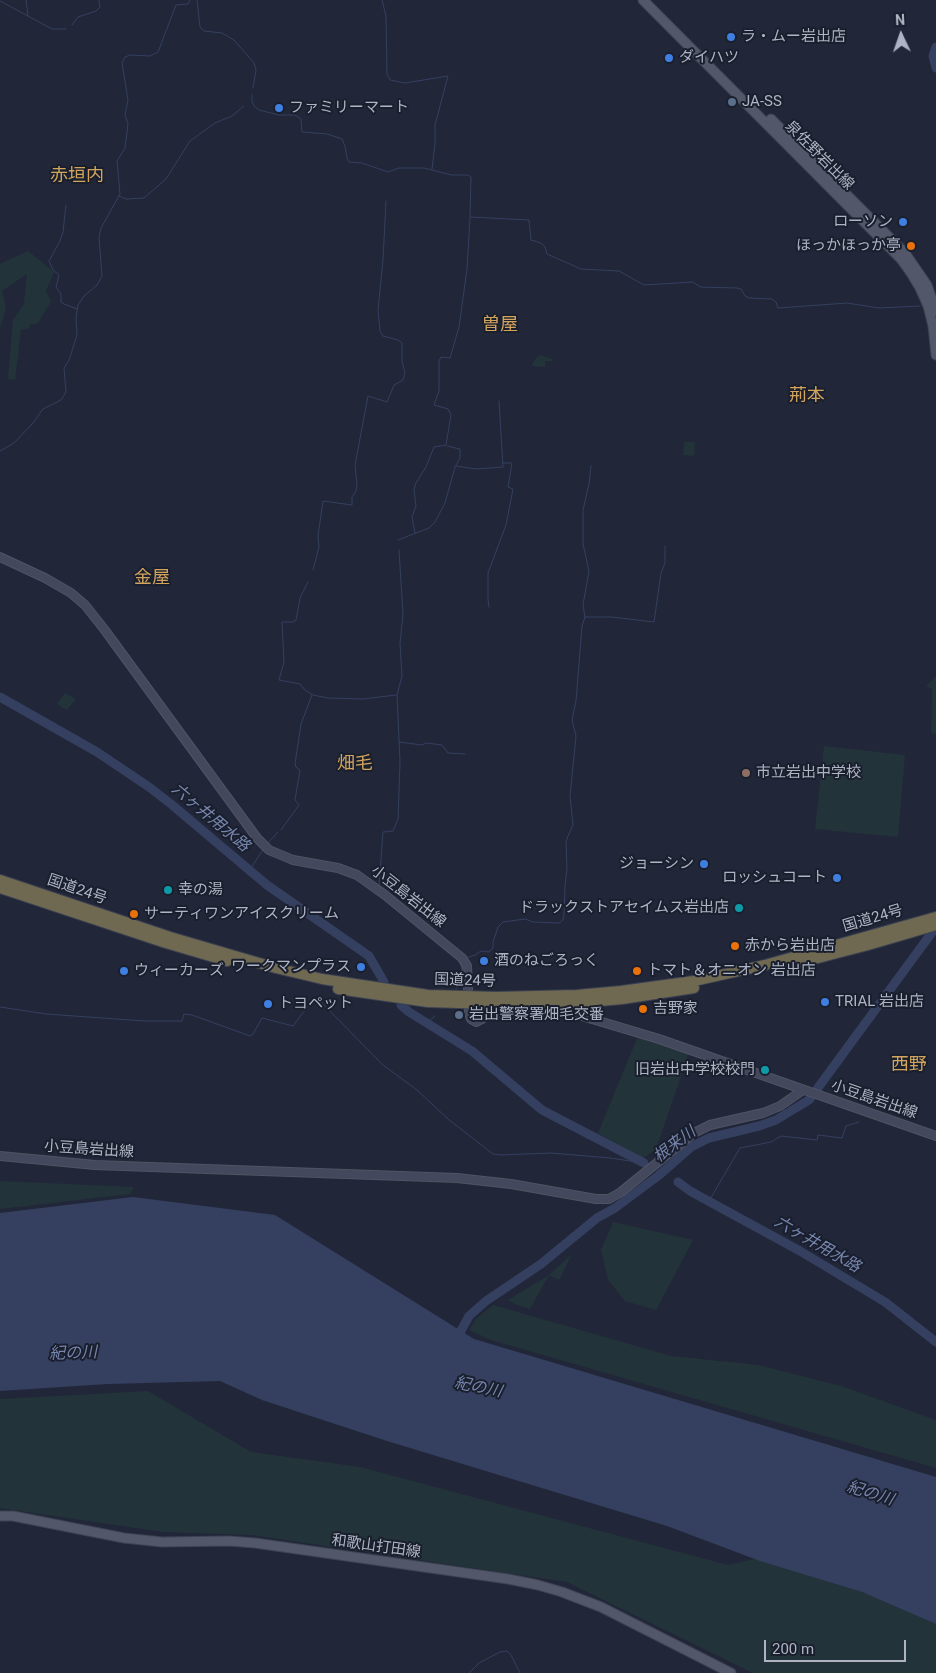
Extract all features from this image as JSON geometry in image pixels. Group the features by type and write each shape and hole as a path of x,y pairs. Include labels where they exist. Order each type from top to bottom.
{"highway":[{"name":"国道24号","path":"0,880 227,954 306,976 428,995 523,1005 578,1003 655,995 697,987 765,972 868,945 923,928 934,920"},
{"name":"国道24号","path":"0,888 166,943 272,974 317,985 428,1002 577,995 694,981 765,965 934,920"}],"main road":[{"name":"泉佐野岩出線","path":"643,0 912,272 928,306 933,326 936,356"},
{"name":"泉佐野岩出線","path":"652,0 905,252 927,285 936,311"},
{"name":"小豆島岩出線","path":"0,557 45,578 71,593 85,606 104,628 256,838 269,850 293,860 347,871 357,875 385,895 462,958 467,966 470,1019 476,1022 493,1013 572,1012 659,1039 936,1136"},
{"name":"小豆島岩出線","path":"0,1156 95,1165 457,1178 511,1184 596,1199 609,1199 622,1192 694,1132 710,1125 772,1110 805,1091"},
{"name":"和歌山打田線","path":"0,1516 12,1516 124,1538 162,1542 229,1541 255,1543 508,1579 538,1585 600,1607 731,1673"}],"shaded area":[{"path":"28,251 54,272 46,291 51,302 37,324 30,324 29,328 21,330 15,380 8,379 13,320 24,304 27,274 2,291 6,308 0,328 0,264"},
{"path":"539,355 553,359 553,361 545,361 545,367 532,366"},
{"path":"684,442 695,442 694,456 683,455"},
{"path":"935,677 936,734 931,733 932,689 926,686"},
{"path":"65,693 76,699 67,710 57,704"},
{"path":"824,746 905,755 898,837 815,829"},
{"path":"638,1036 689,1053 656,1149 642,1159 598,1133"},
{"path":"0,1181 134,1187 130,1194 0,1209"},
{"path":"613,1222 693,1240 656,1310 625,1301 608,1280 601,1250"},
{"path":"572,1254 559,1280 549,1275"},
{"path":"549,1275 530,1309 508,1300"},
{"path":"493,1305 671,1356 758,1365 841,1386 936,1420 936,1468 491,1340 469,1330 476,1319"},
{"path":"148,1391 251,1452 360,1467 728,1565 755,1559 862,1592 936,1624 936,1673 753,1673 567,1582 252,1535 163,1532 0,1508 0,1399"}],"water":[{"name":"紀の川","path":"133,1197 275,1215 474,1339 936,1477 936,1624 862,1592 760,1561 667,1526 387,1441 262,1400 220,1381 108,1384 0,1391 0,1213"}],"waterway":[{"path":"26,0 28,16"},
{"path":"72,25 78,17 96,11 100,7 99,0"},
{"path":"0,451 14,443 43,409 61,400 66,392 64,368 69,360 77,335 76,317 78,305 84,296 97,285 102,276 99,237 101,228 120,194 117,161 125,148 128,124 125,115 128,100 122,63 125,57 130,55 150,56 158,52 176,5 188,4 190,0"},
{"path":"197,0 200,27 204,31 222,33 234,40 254,63 256,70 253,88"},
{"path":"382,0 386,16 387,74 390,80 405,83 448,76 435,125 432,169"},
{"path":"0,1 52,29 66,29"},
{"name":"根来川","path":"936,47 933,56 936,68"},
{"path":"252,95 254,106 259,110 279,115 295,115 301,119 302,132 327,134 342,139 349,162 362,163 388,172 399,168 424,168 452,175 468,175 471,177 470,217 529,220 531,240 541,243 545,247 547,254 581,269 619,271 644,285 693,282 700,287 737,288 741,289 745,296 749,298 772,299 776,302 778,308 847,303 879,308 920,306"},
{"path":"119,196 126,199 144,198 166,179 190,141 215,123 232,116 244,106"},
{"path":"313,570 319,547 318,536 323,501 352,505 352,497 357,485 355,465 368,396 387,402 394,385 403,380 405,373 402,361 402,343 383,336 380,331 378,310 386,201"},
{"path":"66,205 63,232 49,261 53,270 59,275 56,287 61,294 61,302 77,309"},
{"path":"415,533 412,517 416,506 414,489 416,483 426,467 434,447 446,445 451,415 448,409 434,405 439,391 439,361 441,357 450,358 459,327 467,269 470,218"},
{"path":"456,466 476,469 503,467 499,401"},
{"path":"398,540 429,528 435,522 445,503 455,467 460,458 460,449 447,446"},
{"path":"489,607 488,573 506,525 513,489 508,487 512,463 503,463"},
{"path":"466,958 481,951 489,952 493,948 498,927 503,922 525,919 533,922 559,923 563,920 567,868 566,842 573,825 570,796 576,736 572,720 576,701 582,626 585,617 583,605 589,571 583,544 583,510 591,466"},
{"path":"585,617 612,617 654,622 661,573 665,563 665,546"},
{"path":"379,886 383,832 393,831 398,819 400,762 397,695 402,676 400,644 403,614 399,550"},
{"path":"308,582 300,598 296,620 293,622 282,622 284,662 279,680 300,684 313,695 328,698 363,699 396,695"},
{"path":"281,830 299,805 295,800 300,770 295,764 301,724 312,695"},
{"name":"六ヶ井用水路","path":"0,697 97,752 149,787 267,885 369,956 384,982"},
{"path":"399,742 442,745 448,753 465,754"},
{"path":"267,844 278,832"},
{"path":"249,871 264,848"},
{"name":"根来川","path":"456,1340 469,1316 486,1301 541,1264 597,1218 615,1208 658,1176 691,1147 709,1138 776,1120 809,1100 936,927"},
{"path":"456,989 463,978 461,964"},
{"path":"0,1007 46,1014 145,1021 182,1021 184,1014 192,1015 250,1036 262,1018 293,1026 308,1006 317,998 383,1065 417,1090 448,1119 493,1154 551,1153 644,1163"},
{"name":"六ヶ井用水路","path":"401,1005 409,1012 472,1051 542,1110 644,1163"},
{"path":"427,1023 435,1016"},
{"path":"709,1201 740,1148 771,1142 781,1136 817,1140 818,1135 842,1138 846,1126 859,1122"},
{"name":"六ヶ井用水路","path":"678,1182 690,1191 800,1251 885,1302 936,1342"},
{"path":"469,1673 479,1663 500,1652 507,1651 520,1673"}],"place":[{"name":"ラ・ムー岩出店","path":"731,37"},
{"name":"ダイハツ","path":"669,58"},
{"name":"JA-SS","path":"732,102"},
{"name":"ファミリーマート","path":"279,108"},
{"name":"ローソン","path":"903,222"},
{"name":"ほっかほっか亭","path":"911,246"},
{"name":"市立岩出中学校","path":"746,773"},
{"name":"ジョーシン","path":"704,864"},
{"name":"ロッシュコート","path":"837,878"},
{"name":"幸の湯","path":"168,890"},
{"name":"ドラックストアセイムス岩出店","path":"739,908"},
{"name":"サーティワンアイスクリーム","path":"134,914"},
{"name":"赤から岩出店","path":"735,946"},
{"name":"酒のねごろっく","path":"484,961"},
{"name":"ワークマンプラス","path":"361,967"},
{"name":"ウィーカーズ","path":"124,971"},
{"name":"トマト＆オニオン 岩出店","path":"637,971"},
{"name":"TRIAL 岩出店","path":"825,1002"},
{"name":"トヨペット","path":"268,1004"},
{"name":"吉野家","path":"643,1009"},
{"name":"岩出警察署畑毛交番","path":"459,1015"},
{"name":"旧岩出中学校校門","path":"765,1070"}],"district":[{"name":"赤垣内","path":"77,176"},
{"name":"曽屋","path":"500,325"},
{"name":"荊本","path":"807,396"},
{"name":"金屋","path":"152,578"},
{"name":"畑毛","path":"355,764"},
{"name":"西野","path":"909,1065"}]}
